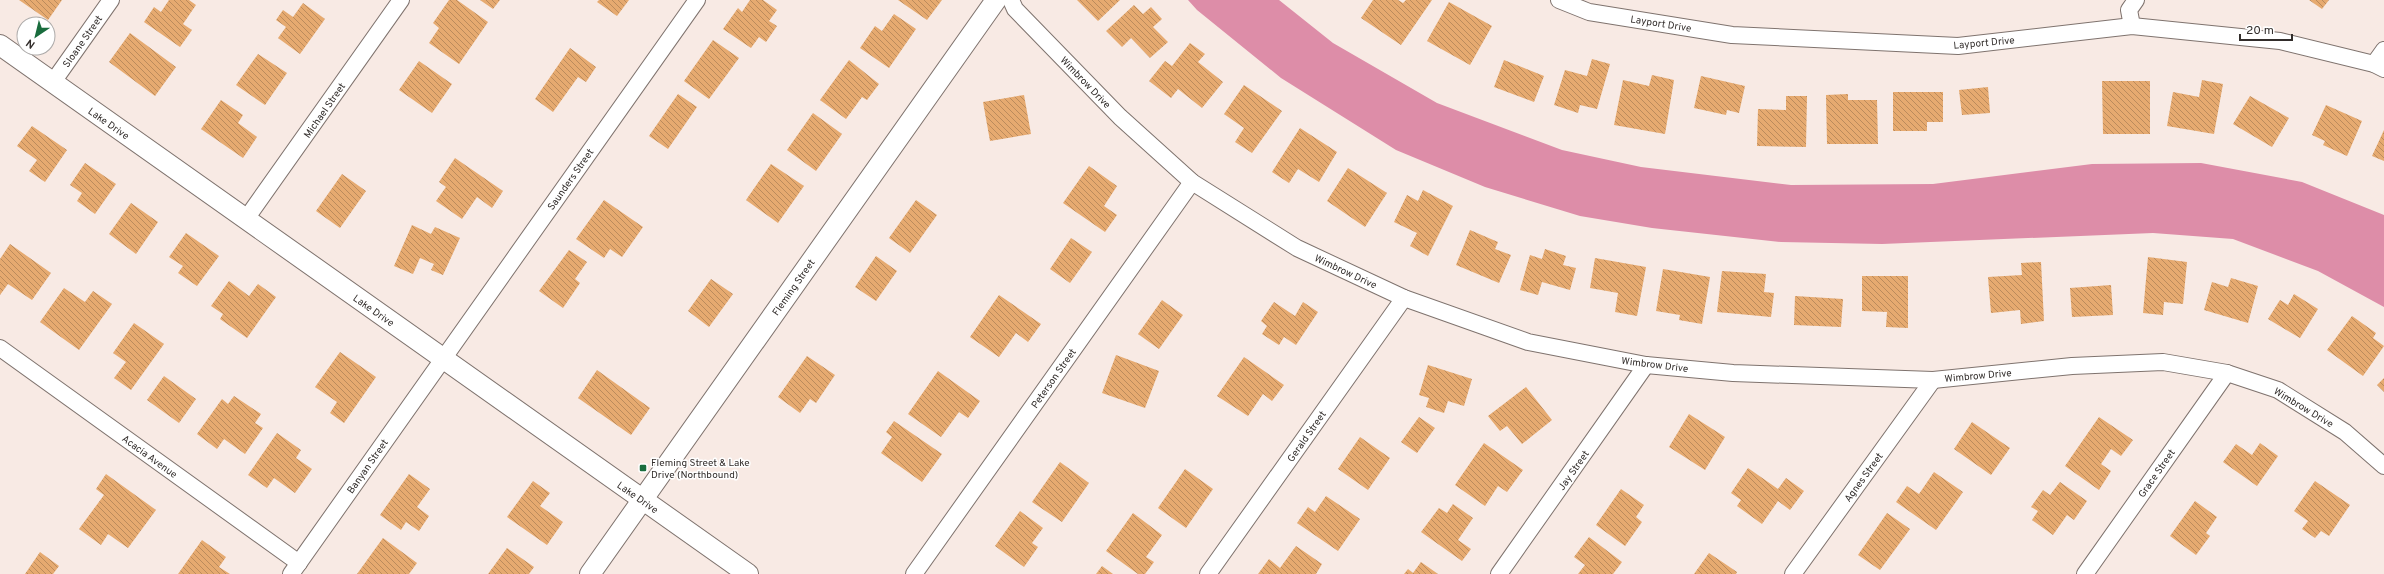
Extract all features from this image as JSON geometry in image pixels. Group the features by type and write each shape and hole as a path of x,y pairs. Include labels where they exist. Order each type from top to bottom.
{"street":[{"name":"Sloane Street","path":"53,82 111,0"},
{"name":"Michael Street","path":"246,219 401,0"},
{"name":"Saunders Street","path":"443,358 697,0"},
{"name":"Fleming Street","path":"590,574 996,0"},
{"name":"Wimbrow Drive","path":"1011,0 1015,9 1120,117 1192,182 1296,248 1404,298 1528,342 1646,365 1733,372 1933,380 2072,366 2163,362 2227,372 2278,390 2345,432 2384,466"},
{"name":"Layport Drive","path":"1558,0 1732,34 1958,46 2132,26 2280,41 2379,66"},
{"path":"2132,26 2129,10 2136,0"},
{"name":"Lake Drive","path":"0,45 748,574"},
{"path":"2379,66 2384,50"},
{"name":"Peterson Street","path":"914,574 1192,182"},
{"name":"Gerald Street","path":"1208,574 1404,298"},
{"name":"Acacia Avenue","path":"0,348 295,568"},
{"name":"Banyan Street","path":"295,568 443,358"},
{"name":"Jay Street","path":"1499,574 1646,365"},
{"name":"Grace Street","path":"2085,574 2227,372"},
{"name":"Agnes Street","path":"1794,574 1933,380"}],"shaded area":[{"path":"1188,0 1279,0 1333,43 1437,103 1562,150 1641,167 1791,185 1933,184 2092,164 2201,163 2302,182 2384,215 2384,307 2318,271 2233,239 2153,233 1882,244 1781,242 1652,228 1580,216 1485,187 1396,150 1281,78 1197,10"}],"building":[{"path":"19,0 62,0 51,16 42,16"},
{"path":"169,0 189,0 196,5 183,24 192,30 180,47 144,22 154,7 161,12"},
{"path":"449,0 457,0 488,22 459,64 429,43 439,28 433,23"},
{"path":"480,0 500,0 493,9"},
{"path":"599,0 629,0 617,16 597,2"},
{"path":"750,0 763,0 777,10 769,21 777,26 766,42 759,37 751,48 723,29 738,8 742,12"},
{"path":"898,0 942,0 927,20"},
{"path":"1077,0 1120,0 1098,21"},
{"path":"1373,0 1398,0 1403,3 1406,0 1432,0 1401,45 1361,18"},
{"path":"2309,0 2329,0 2322,9"},
{"path":"1449,2 1492,26 1470,65 1427,41"},
{"path":"303,3 325,19 300,54 278,38 286,27 276,20 283,10 293,17"},
{"path":"1134,5 1143,14 1151,7 1162,19 1153,27 1168,42 1150,58 1131,38 1122,47 1106,31"},
{"path":"894,14 916,29 889,68 860,48 875,26 882,31"},
{"path":"130,33 176,67 155,96 109,62"},
{"path":"713,40 739,58 709,99 684,81"},
{"path":"1190,43 1205,54 1198,62 1223,82 1202,108 1178,89 1171,98 1149,81 1165,61 1172,66"},
{"path":"570,48 596,67 586,82 578,77 553,112 535,99"},
{"path":"258,54 287,73 265,105 236,85"},
{"path":"1592,59 1610,64 1597,109 1580,105 1578,113 1554,105 1565,70 1587,76"},
{"path":"849,60 879,84 867,100 862,97 846,119 820,100"},
{"path":"1504,60 1544,76 1534,102 1494,87"},
{"path":"419,61 452,84 432,113 399,90"},
{"path":"1652,75 1674,80 1665,134 1614,125 1623,80 1649,86"},
{"path":"1701,76 1745,86 1739,113 1727,110 1726,115 1694,108"},
{"path":"2202,80 2223,84 2214,134 2167,126 2173,92 2199,97"},
{"path":"2102,81 2150,81 2150,134 2103,134"},
{"path":"1244,85 1282,111 1252,153 1235,142 1244,128 1224,114"},
{"path":"1988,87 1990,113 1962,115 1959,90"},
{"path":"1893,92 1943,92 1943,122 1927,122 1927,131 1893,131"},
{"path":"678,94 697,107 668,149 649,136"},
{"path":"1848,94 1848,100 1877,100 1878,144 1827,144 1826,95"},
{"path":"1024,95 1031,134 990,141 983,102"},
{"path":"1786,96 1807,96 1806,147 1757,146 1758,109 1786,110"},
{"path":"2250,96 2289,118 2272,147 2233,124"},
{"path":"221,100 243,115 238,123 257,137 243,158 201,129"},
{"path":"2326,105 2362,121 2347,156 2323,145 2325,141 2312,135"},
{"path":"813,113 842,134 816,171 787,150"},
{"path":"32,126 67,150 45,182 29,171 37,160 17,146"},
{"path":"1300,128 1337,152 1319,182 1298,169 1289,183 1272,172"},
{"path":"2384,130 2384,161 2372,156"},
{"path":"455,158 503,191 492,208 477,197 462,219 436,201 446,187 439,182"},
{"path":"85,163 116,184 95,214 77,201 82,193 70,185"},
{"path":"771,164 804,186 778,223 746,200"},
{"path":"1089,166 1117,186 1104,206 1117,215 1105,232 1063,203"},
{"path":"1348,168 1387,193 1365,227 1327,201"},
{"path":"342,174 366,191 340,228 316,211"},
{"path":"1423,190 1453,206 1428,256 1410,246 1417,233 1394,222 1407,195 1418,201"},
{"path":"604,200 643,227 622,257 610,249 604,258 576,239"},
{"path":"916,200 937,215 910,253 889,238"},
{"path":"131,203 158,222 136,254 109,234"},
{"path":"412,225 431,234 435,227 460,238 443,275 431,270 434,264 420,258 413,274 394,266"},
{"path":"1470,230 1498,242 1495,249 1511,255 1499,283 1456,265"},
{"path":"186,233 219,256 197,286 178,273 183,266 169,257"},
{"path":"1071,238 1092,252 1070,283 1050,269"},
{"path":"10,244 51,273 32,300 8,284 0,295 0,259"},
{"path":"1545,249 1566,256 1563,265 1576,268 1570,290 1542,282 1538,295 1520,290 1530,255 1542,259"},
{"path":"569,250 587,262 575,279 580,283 563,308 539,291"},
{"path":"876,256 897,271 876,301 855,287"},
{"path":"2148,257 2187,262 2183,304 2164,302 2163,315 2143,313"},
{"path":"1595,258 1646,267 1637,316 1615,312 1618,293 1590,288"},
{"path":"2041,262 2044,321 2021,324 2020,310 1991,313 1988,277 2022,275 2021,263"},
{"path":"1663,269 1710,277 1702,324 1679,320 1680,315 1656,311"},
{"path":"1722,271 1766,274 1764,292 1774,293 1771,317 1717,312"},
{"path":"1862,276 1908,276 1908,328 1886,327 1887,312 1862,311"},
{"path":"2231,278 2258,286 2248,323 2204,310 2212,282 2228,287"},
{"path":"711,279 733,294 709,327 688,311"},
{"path":"229,281 249,296 258,284 276,297 247,338 220,319 223,314 211,306"},
{"path":"2111,285 2113,315 2072,317 2070,288"},
{"path":"64,288 85,302 93,291 112,304 79,350 40,322"},
{"path":"2294,294 2318,309 2300,338 2268,319 2280,300 2288,305"},
{"path":"999,295 1041,324 1028,342 1016,333 999,357 970,337"},
{"path":"1795,296 1843,299 1841,327 1794,325"},
{"path":"1162,300 1183,315 1159,349 1138,334"},
{"path":"1274,302 1295,316 1303,302 1318,312 1296,345 1284,337 1279,345 1262,334 1267,326 1261,321"},
{"path":"2352,316 2376,333 2373,338 2384,346 2363,376 2327,350"},
{"path":"134,323 164,344 131,390 114,378 126,362 113,353"},
{"path":"340,352 376,377 344,423 330,413 337,402 315,387"},
{"path":"1116,355 1159,371 1145,408 1102,393"},
{"path":"807,356 835,375 816,403 810,399 800,413 778,397"},
{"path":"1244,357 1284,385 1272,401 1263,394 1248,416 1217,396"},
{"path":"1428,365 1472,379 1464,406 1448,401 1444,413 1426,407 1429,398 1419,395"},
{"path":"597,370 650,408 631,435 578,398"},
{"path":"938,371 980,401 968,418 959,412 941,437 908,414"},
{"path":"164,376 196,399 179,423 147,400"},
{"path":"2384,378 2384,392 2377,385"},
{"path":"1526,387 1552,420 1522,444 1507,426 1500,431 1488,416"},
{"path":"234,396 261,414 255,423 263,428 245,454 224,439 217,449 197,434 222,399 228,404"},
{"path":"1689,414 1725,437 1705,470 1669,447"},
{"path":"1419,417 1435,428 1417,453 1401,442"},
{"path":"2099,417 2133,440 2121,456 2111,449 2101,464 2111,471 2099,490 2065,466"},
{"path":"894,421 942,454 922,482 881,453 892,437 886,432"},
{"path":"1972,422 2010,448 1991,475 1954,449"},
{"path":"277,433 301,450 296,458 312,469 295,493 274,478 267,488 248,475"},
{"path":"1360,437 1390,458 1368,490 1338,469"},
{"path":"1484,443 1523,470 1507,492 1498,486 1485,506 1455,485"},
{"path":"2260,443 2278,456 2257,486 2223,462 2236,444 2252,455"},
{"path":"1060,462 1089,483 1062,522 1032,502"},
{"path":"1748,468 1778,489 1786,478 1804,491 1790,510 1778,501 1762,524 1737,506 1741,500 1731,493"},
{"path":"1185,469 1213,489 1186,528 1158,508"},
{"path":"1934,472 1963,492 1936,530 1896,502 1907,486 1919,494"},
{"path":"106,474 156,510 128,548 108,534 101,545 79,529 104,495 96,489"},
{"path":"409,474 430,489 417,507 429,516 419,531 406,522 401,530 380,515"},
{"path":"533,481 550,493 540,506 563,522 547,545 507,517"},
{"path":"2315,481 2350,505 2329,536 2321,531 2315,538 2302,529 2308,521 2294,511"},
{"path":"2060,482 2087,501 2074,520 2067,515 2053,535 2032,520 2038,511 2031,507 2043,490 2050,495"},
{"path":"1621,489 1644,505 1636,517 1642,522 1625,546 1596,525"},
{"path":"1326,496 1360,519 1338,551 1297,523 1308,507 1315,512"},
{"path":"2195,501 2217,517 2206,533 2210,536 2196,555 2170,536"},
{"path":"1453,504 1473,518 1458,540 1471,549 1462,561 1421,532 1439,508 1447,513"},
{"path":"1020,511 1043,528 1032,543 1038,547 1024,567 995,546"},
{"path":"1133,513 1162,535 1146,557 1154,562 1145,574 1138,574 1106,551"},
{"path":"1887,513 1910,529 1880,570 1858,555"},
{"path":"1589,537 1622,562 1613,574 1578,574 1585,565 1574,557"},
{"path":"383,538 417,563 409,574 357,574"},
{"path":"202,540 226,557 219,567 230,574 178,574"},
{"path":"1296,546 1322,564 1316,574 1258,574 1269,559 1280,568"},
{"path":"507,548 534,567 529,574 488,574"},
{"path":"40,552 59,566 53,574 25,574"},
{"path":"1709,553 1737,572 1736,574 1694,574"},
{"path":"1421,562 1438,574 1404,574 1408,569 1413,573"},
{"path":"1102,566 1113,574 1096,574"}],"place":[{"name":"Fleming Street & Lake Drive (Northbound)","path":"643,468"}]}
